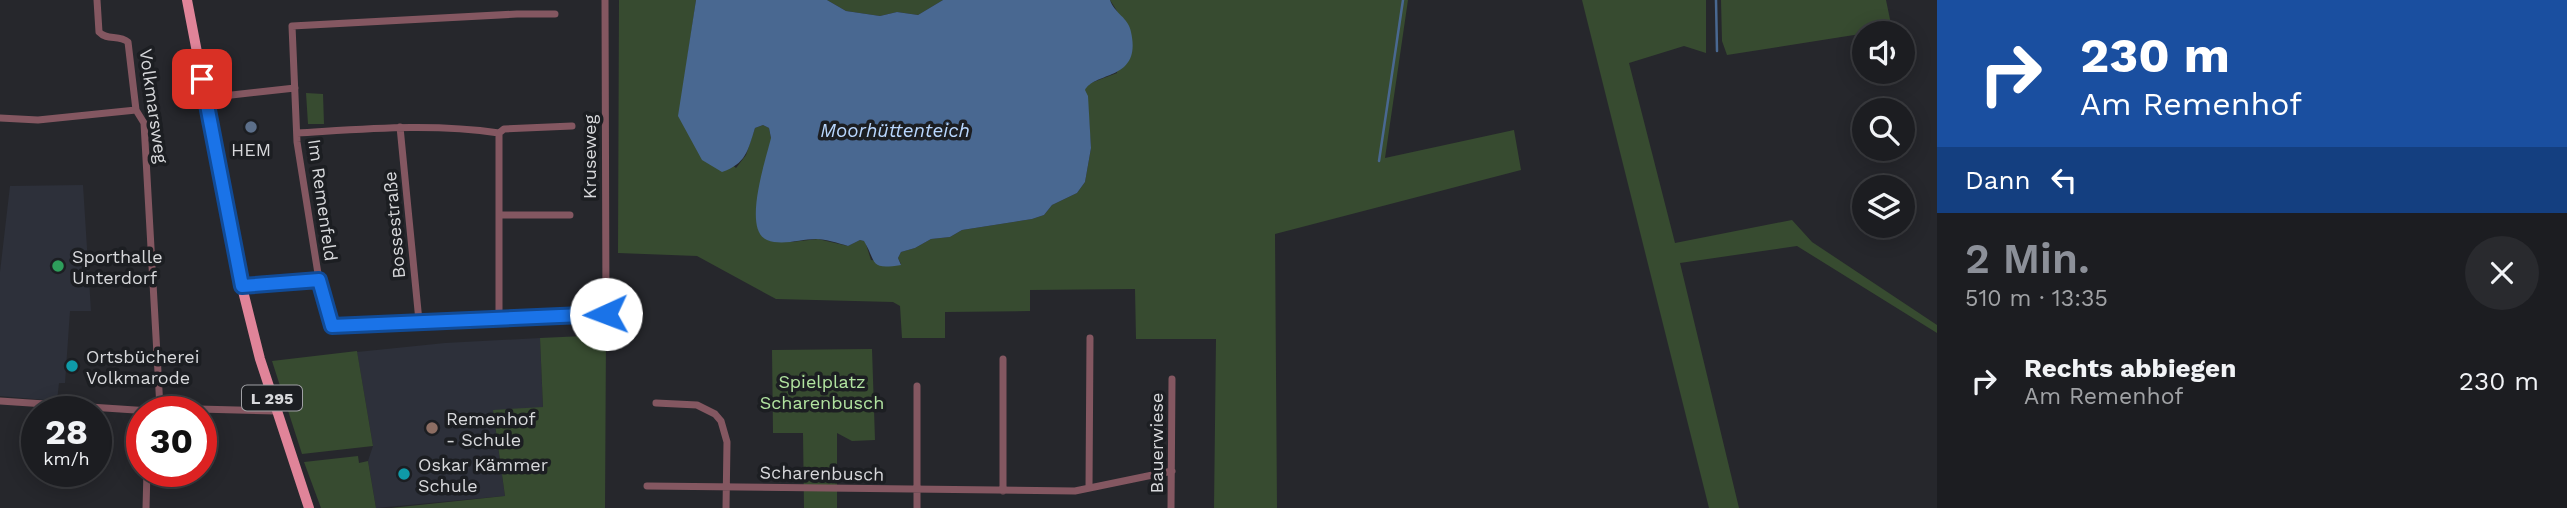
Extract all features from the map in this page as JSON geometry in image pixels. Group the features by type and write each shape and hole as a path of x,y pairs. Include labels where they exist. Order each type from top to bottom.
{"main road":[{"name":"L 295","path":"187,0 242,286 276,411 309,508"}],"street":[{"name":"Volkmarsweg","path":"97,0 99,32 103,36 120,37 128,42 136,110 144,123 159,396"},
{"name":"Kruseweg","path":"499,318 606,314 606,0"},
{"name":"Im Remenfeld","path":"242,286 319,280 297,133 292,26 555,14"},
{"path":"205,97 295,89"},
{"path":"0,118 38,120 136,110"},
{"path":"297,133 400,127 461,127 499,133 504,130 572,126"},
{"name":"Bossestraße","path":"400,127 419,321"},
{"path":"319,280 332,326 499,318 499,133"},
{"path":"500,215 570,215"},
{"path":"1089,488 1090,338"},
{"path":"1003,359 1003,491"},
{"name":"Bauerwiese","path":"1171,508 1172,379"},
{"path":"917,508 918,386"},
{"path":"0,401 126,409"},
{"path":"656,403 697,405 715,414 722,421 727,442 726,508"},
{"path":"217,409 276,411"},
{"name":"Scharenbusch","path":"647,486 1075,491 1172,471"},
{"path":"146,508 147,487"}],"shaded area":[{"path":"83,185 91,311 70,311 65,383 59,383 58,396 0,396 0,272 10,186"},
{"name":"Remenhof - Schule","path":"540,338 543,408 493,411 505,496 376,508 368,461 373,446 357,352 445,343"}],"green space":[{"path":"619,0 696,0 679,116 736,168 746,155 755,128 763,125 769,128 791,242 818,239 848,246 860,240 865,241 871,260 901,264 898,258 901,252 931,239 950,237 962,230 1032,219 1044,215 1052,205 1077,193 1085,182 1091,148 1084,90 1088,84 1117,73 1117,11 1110,0 1408,0 1385,158 1514,130 1521,170 1275,234 1277,508 1214,508 1216,339 1136,339 1135,289 1030,290 1030,311 945,312 945,338 902,338 900,306 893,302 776,299 697,256 618,253"},
{"path":"827,0 943,0 918,15 897,12 880,16 846,11"},
{"path":"1582,0 1706,0 1706,53 1684,46 1629,63 1675,243 1792,220 1812,242 1937,325 1937,333 1797,246 1680,263 1739,508 1709,508"},
{"path":"1721,0 1886,0 1890,21 1852,21 1852,35 1727,55 1722,41"},
{"path":"306,93 323,94 324,124 308,124"},
{"path":"606,335 605,508 391,508 505,496 493,410 543,407 540,338"},
{"name":"Spielplatz Scharenbusch","path":"872,349 875,440 852,441 837,433 837,508 804,508 803,433 773,433 772,350"},
{"path":"357,351 373,446 302,454 272,361"},
{"path":"358,456 359,463 368,461 376,508 321,508 304,462"}],"water":[{"name":"Moorhüttenteich","path":"696,0 827,0 846,11 880,16 897,12 918,15 943,0 1110,0 1130,27 1133,48 1124,67 1090,84 1085,90 1088,96 1091,148 1085,182 1077,193 1052,205 1044,215 962,230 950,237 931,239 901,252 898,258 901,265 884,266 875,263 864,241 860,240 848,246 820,239 779,242 767,240 760,234 756,223 756,209 771,138 769,128 763,125 755,128 745,155 730,169 722,172 702,160 678,116"}],"waterway":[{"path":"1379,161 1403,0"},
{"path":"1716,0 1717,51"}],"place":[{"name":"HEM","path":"251,127"},
{"name":"Sporthalle Unterdorf","path":"58,266"},
{"name":"Ortsbücherei Volkmarode","path":"72,366"},
{"name":"Remenhof - Schule","path":"432,428"},
{"name":"Oskar Kämmer Schule","path":"404,474"}],"route":[{"path":"202,79 242,286 319,280 332,326 606,314"}]}
